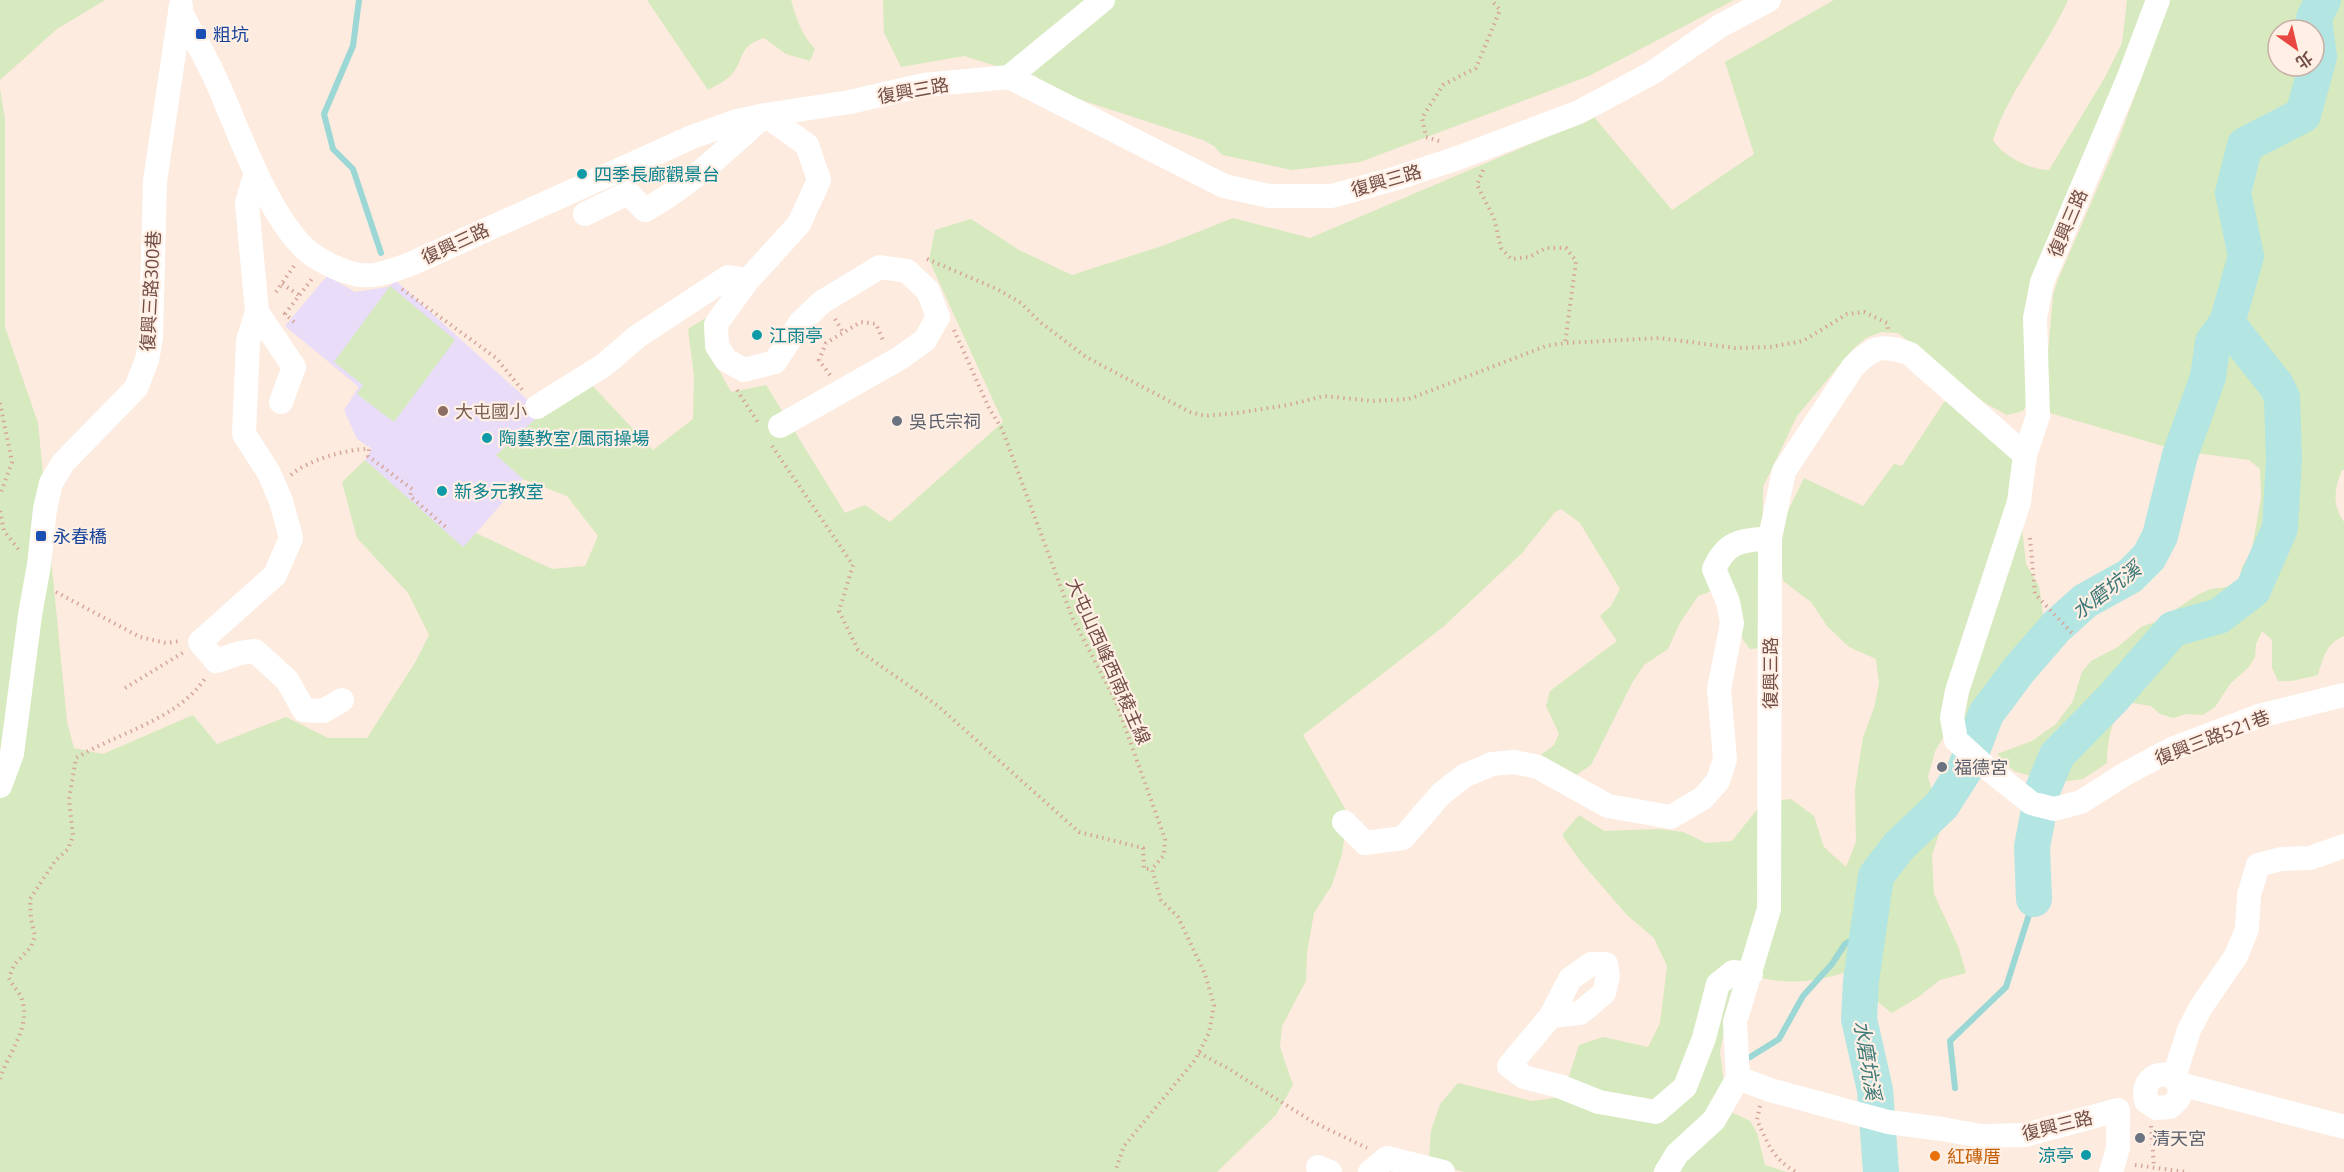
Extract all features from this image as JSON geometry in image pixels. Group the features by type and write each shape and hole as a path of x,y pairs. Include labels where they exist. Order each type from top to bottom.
{"street":[{"path":"1009,77 1103,0"},
{"name":"復興三路","path":"182,5 256,172 287,228 305,249 352,274 382,275 692,137 734,122 850,102 924,85 1009,77 1224,186 1269,196 1332,196 1458,158 1579,111 1652,73 1720,26 1769,0"},
{"name":"復興三路","path":"1963,746 1956,740 1952,718 1957,691 2019,502 2025,455 2038,416 2035,318 2042,282 2130,77 2158,0"},
{"name":"復興三路300巷","path":"0,786 12,754 45,509 51,483 63,463 136,388 147,360 151,338 155,181 182,5"},
{"path":"585,214 628,193 645,210 658,203 722,153 765,115 807,145 819,180 799,224 748,280 716,324 717,346 726,360 744,370 775,362 800,323 822,302 880,267 907,271 928,291 938,317 925,340 900,358 770,431"},
{"path":"256,172 247,203 257,312 248,341 244,434 268,472 281,501 291,538 275,575 200,642 216,661 255,651 287,680 304,710 323,711 342,700"},
{"path":"537,407 604,365 638,336 728,277 748,280"},
{"path":"257,312 294,367 281,402"},
{"path":"1892,347 1910,354 2025,455"},
{"name":"復興三路","path":"1892,347 1876,349 1853,367 1784,471 1770,538 1769,909 1735,1022 1738,1078 1770,1090 1878,1120 1981,1136 2025,1135 2118,1110 2118,1148 2112,1168"},
{"path":"1344,822 1365,843 1403,838 1441,794 1464,776 1492,764 1514,762 1538,767 1608,806 1671,817 1703,798 1718,781 1725,759 1719,689 1732,623 1728,602 1714,569 1722,552 1743,540 1770,538"},
{"name":"復興三路521巷","path":"1963,746 1981,763 2043,806 2081,802 2125,774 2172,749 2259,716 2344,695"},
{"path":"2177,1081 2189,1030 2201,1007 2236,956 2247,929 2249,896 2258,865 2281,859 2310,858 2343,848"},
{"path":"1551,1016 1509,1066 1524,1077 1559,1086 1599,1102 1656,1112 1685,1087 1704,1038 1718,984 1733,972 1751,974"},
{"path":"2150,1105 2146,1101 2144,1092 2148,1081 2158,1074 2169,1075 2177,1081 2344,1127"},
{"path":"1666,1172 1677,1154 1714,1120 1738,1078"},
{"path":"1378,1165 1443,1172"}],"path":[{"path":"1458,158 1453,145 1426,137 1422,118 1443,85 1476,68 1500,10 1491,0"},
{"path":"1488,146 1489,157 1477,185 1494,218 1501,248 1511,259 1530,257 1546,248 1566,248 1575,261 1565,343"},
{"path":"918,257 963,273 997,289 1021,303 1040,322 1086,357 1190,412 1204,416 1288,405 1324,396 1372,401 1409,399 1546,346 1565,343 1660,338 1736,348 1770,347 1803,341 1847,314 1864,312 1887,323 1892,347"},
{"path":"382,275 495,358 537,407"},
{"path":"294,322 285,314 308,283"},
{"path":"282,284 299,295"},
{"name":"大屯山西峰西南稜主線","path":"938,317 949,317 989,408 1002,429 1072,617 1116,702 1165,839 1164,855 1152,869"},
{"path":"837,370 830,375 819,360 826,343 861,322 876,324 883,340 878,344"},
{"path":"726,360 725,370 770,431 853,565 839,611 858,650 938,706 1079,831 1143,849 1144,869 1152,869 1161,900 1178,917 1205,974 1214,1005 1209,1033 1199,1053 1124,1146 1115,1172"},
{"path":"0,403 12,462 0,495"},
{"path":"288,477 302,466 357,449 369,449 368,456 412,489 410,496 448,529"},
{"path":"0,511 4,531 20,552 39,565"},
{"path":"2031,538 2035,594 2072,633"},
{"path":"50,589 140,637 166,643 185,640 200,642"},
{"path":"125,688 200,642"},
{"path":"0,1079 4,1066 24,1029 23,1002 9,978 14,964 31,947 35,936 30,900 54,861 68,849 73,836 69,799 76,758 95,746 178,706 198,690 216,661"},
{"path":"1199,1053 1229,1069 1378,1165"},
{"path":"1770,1090 1759,1110 1757,1120 1780,1163 1796,1172"},
{"path":"2150,1105 2154,1167"},
{"path":"2112,1168 2154,1167 2187,1172"}],"shaded area":[{"name":"大屯國小","path":"327,276 355,292 388,287 396,281 542,413 496,455 523,479 463,548 365,460 372,449 357,439 344,410 359,387 285,326"}],"green space":[{"path":"0,0 105,0 57,29 0,80"},
{"path":"647,0 791,0 803,32 815,49 810,61 786,54 764,38 745,50 738,66 729,77 708,90"},
{"path":"883,0 1734,0 1589,76 1360,162 1292,170 1222,155 1214,146 1203,140 1045,88 1036,76 964,56 901,67 884,33"},
{"path":"1834,0 2068,0 2050,35 2018,86 1993,140 2010,157 2034,168 2049,170 2104,79 2122,43 2127,0 2148,0 2059,223 2030,398 2023,411 2007,415 1985,403 1898,333 1881,332 1866,338 1853,349 1797,416 1763,487 1762,648 1750,649 1743,640 1729,585 1698,596 1680,623 1668,649 1644,665 1632,683 1591,765 1575,776 1537,758 1554,745 1559,734 1546,706 1550,691 1617,641 1600,616 1611,606 1620,589 1580,523 1561,509 1555,512 1522,553 1443,627 1303,735 1348,814 1342,854 1332,885 1314,913 1307,952 1306,981 1282,1026 1280,1047 1293,1085 1276,1115 1217,1172 0,1172 0,89 5,119 5,327 38,423 67,722 74,748 103,754 193,715 217,744 286,717 328,738 367,738 416,661 429,635 408,593 357,538 342,482 365,460 463,547 476,533 552,569 585,566 598,536 567,496 523,479 496,455 542,413 588,381 653,450 693,419 694,376 688,329 707,317 710,354 731,392 766,385 845,513 865,505 890,522 1003,422 929,260 935,230 971,219 1019,250 1072,275 1165,245 1233,218 1310,238 1594,117 1672,210 1754,154 1725,62"},
{"path":"2170,0 2344,0 2344,470 2339,477 2335,497 2344,522 2344,636 2329,647 2318,675 2292,681 2278,681 2272,668 2272,640 2262,631 2256,644 2255,657 2249,667 2230,684 2215,707 2203,715 2186,714 2173,718 2160,714 2151,706 2126,702 2111,731 2107,763 2083,779 2068,781 2040,779 2014,771 1997,754 2032,741 2056,724 2073,701 2082,672 2091,661 2118,647 2141,627 2160,620 2197,595 2211,589 2227,587 2239,578 2243,565 2251,554 2261,498 2260,469 2249,460 2180,451 2043,411 2053,295 2120,136"},
{"path":"390,286 455,340 394,422 357,394 363,385 334,362"},
{"path":"1950,401 2014,456 2026,564 2039,586 2043,613 2035,637 2029,681 2003,711 1967,732 1952,723 1935,751 1928,777 1942,825 1932,855 1934,894 1958,946 1966,973 1940,980 1917,998 1892,1013 1869,995 1848,972 1805,981 1761,978 1725,1026 1720,1052 1725,1092 1660,1160 1653,1172 1465,1172 1444,1167 1429,1157 1431,1131 1440,1104 1458,1083 1532,1101 1562,1097 1579,1045 1603,1037 1648,1047 1660,1023 1667,966 1654,938 1627,915 1581,862 1562,835 1579,815 1604,831 1659,829 1683,832 1706,843 1732,841 1763,802 1791,799 1814,816 1824,847 1846,867 1856,842 1855,789 1863,737 1874,708 1879,683 1876,659 1849,647 1827,626 1811,602 1783,581 1780,549 1785,517 1804,478 1863,506 1894,464 1902,466 1944,402"},
{"path":"1727,1110 1750,1121 1757,1133 1765,1165 1787,1172 1673,1172"}],"waterway":[{"path":"359,0 353,46 324,114 333,149 353,169 381,253"},
{"name":"水磨坑溪","path":"1881,1172 1875,1090 1859,1019 1861,981 1876,876 1899,846 1942,805 1965,769 1986,714 2018,671 2056,627 2085,601 2130,576 2149,557 2160,536 2180,455 2208,377 2213,342 2227,323 2246,256 2233,193 2245,145 2303,115 2319,57 2314,18 2323,0"},
{"path":"2034,899 2032,847 2043,789 2057,755 2113,698 2173,629 2219,616 2253,590 2280,528 2284,460 2282,397 2276,385 2227,323"},
{"path":"1955,1088 1950,1041 2006,987 2034,899"},
{"path":"1750,1057 1779,1039 1803,996 1832,964 1845,944 1867,931"}],"place":[{"name":"粗坑","path":"201,34"},
{"name":"四季長廊觀景台","path":"582,174"},
{"name":"江雨亭","path":"757,335"},
{"name":"大屯國小","path":"443,411"},
{"name":"吳氏宗祠","path":"897,421"},
{"name":"陶藝教室/風雨操場","path":"487,438"},
{"name":"新多元教室","path":"442,491"},
{"name":"永春橋","path":"41,536"},
{"name":"福德宮","path":"1942,767"},
{"name":"清天宮","path":"2140,1138"},
{"name":"涼亭","path":"2086,1155"},
{"name":"紅磚厝","path":"1935,1156"}]}
